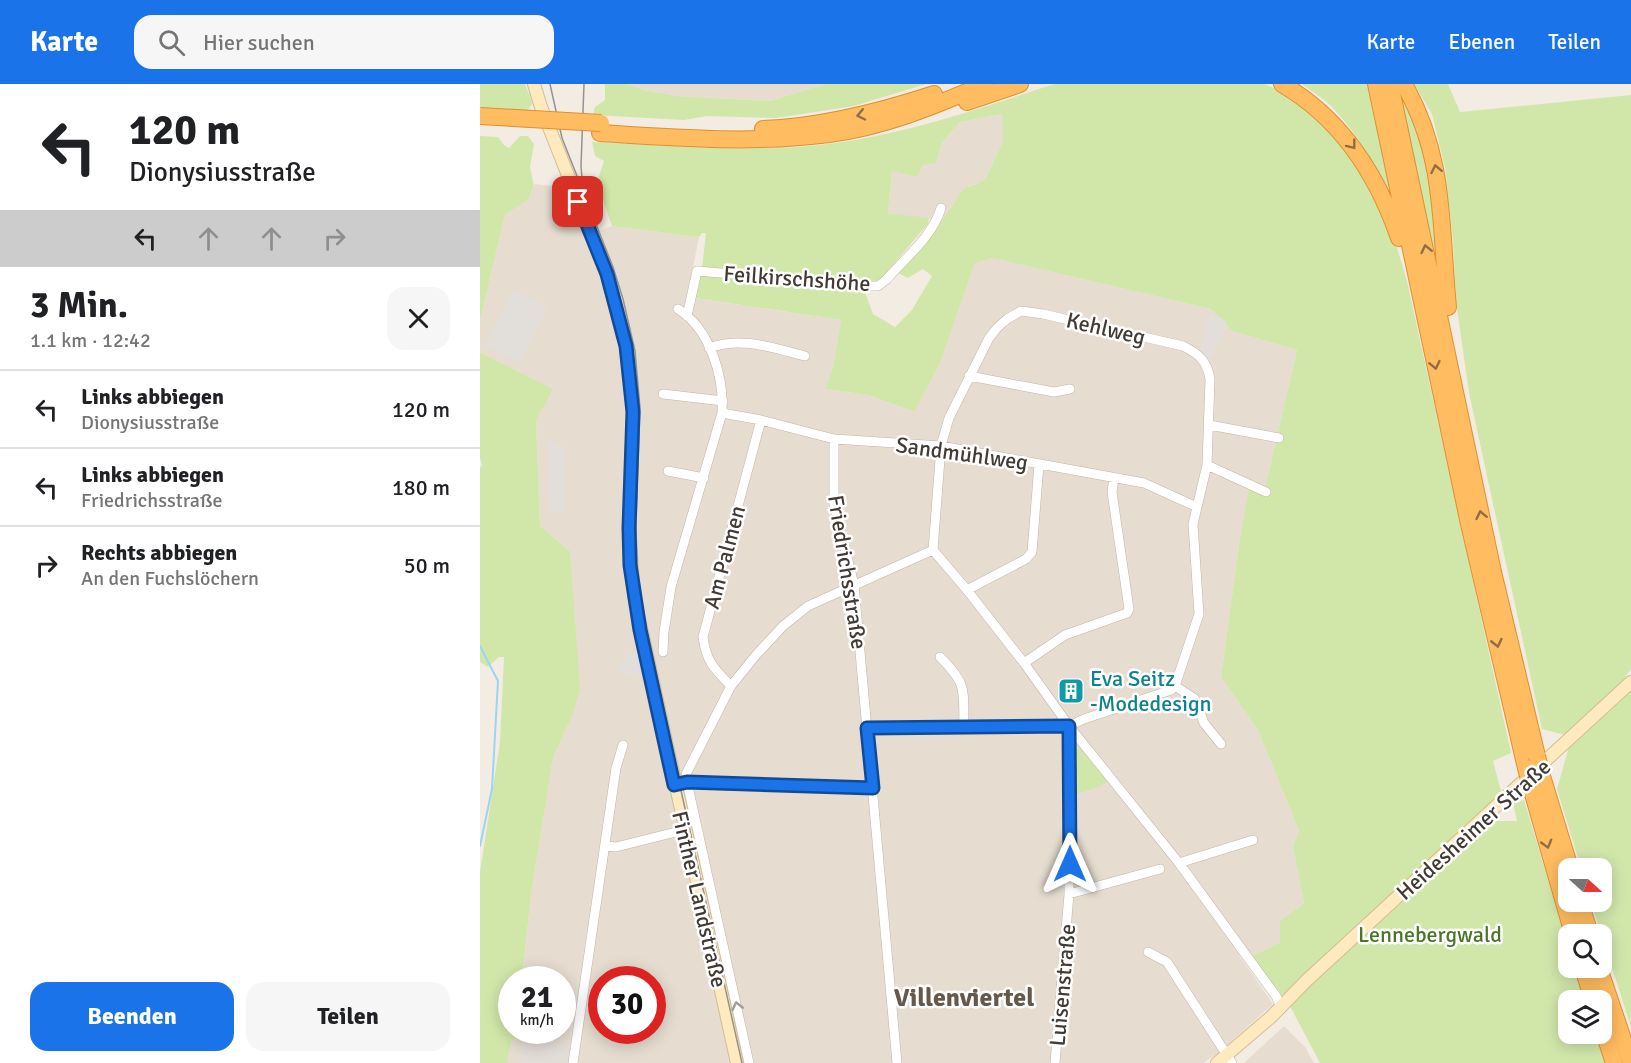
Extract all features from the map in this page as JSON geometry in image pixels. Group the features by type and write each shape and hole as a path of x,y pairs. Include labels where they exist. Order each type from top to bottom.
{"highway":[{"path":"917,100 943,84"},
{"path":"480,127 767,129 856,116 917,100 960,84"},
{"path":"907,115 985,84"},
{"path":"480,116 716,139 772,139 830,134 869,126 950,106 1020,84"},
{"path":"1282,84 1329,118 1363,160 1390,211 1423,307"},
{"path":"1376,84 1472,536 1537,782 1571,924"},
{"path":"1390,84 1451,368 1531,762"},
{"path":"1404,84 1424,125 1438,179 1451,368"},
{"path":"1537,782 1566,858"},
{"path":"1602,978 1631,1063"},
{"path":"1608,1044 1614,1063"}],"main road":[{"name":"Finther Landstraße","path":"534,84 607,274 626,346 632,386 633,429 629,528 630,565 640,630 680,784 684,830 737,1063"},
{"name":"Heidesheimer Straße","path":"1225,1061 1263,1026 1306,981 1631,682"}],"street":[{"name":"Feilkirschshöhe","path":"687,316 697,271 851,286 878,286 931,231 941,208"},
{"path":"663,652 671,587 704,478 722,413 723,401 719,373 709,348 695,324 678,309"},
{"name":"Kehlweg","path":"933,550 941,446 949,418 989,338 1007,319 1021,311 1043,314 1183,346 1196,353 1208,367 1210,379 1207,465 1193,524 1199,614 1175,686"},
{"path":"709,348 725,342 757,344 805,356"},
{"path":"969,376 1054,392 1070,389"},
{"path":"663,394 723,401"},
{"name":"Sandmühlweg","path":"722,413 761,420 834,439 941,446 1150,484 1197,507"},
{"name":"Am Palmen","path":"731,686 713,669 705,653 703,637 761,420"},
{"path":"1209,425 1279,438"},
{"name":"Friedrichsstraße","path":"834,439 834,506 854,585 897,1063"},
{"path":"967,590 1026,559 1032,552 1039,464"},
{"path":"1207,465 1266,492"},
{"path":"668,471 704,478"},
{"path":"1024,663 1065,635 1127,613 1129,609 1112,492 1114,478"},
{"path":"873,788 680,784 731,686 783,626 808,606 933,550 967,590 1069,726 1179,863 1276,996 1281,1007"},
{"path":"940,657 957,674 961,682 964,727"},
{"path":"867,728 1069,726 1171,690 1175,686 1195,699 1204,723 1221,744"},
{"name":"Luisenstraße","path":"1055,1063 1069,894 1069,726"},
{"path":"573,1063 616,768 623,745"},
{"name":"Finther Landstraße","path":"680,784 749,1063"},
{"path":"606,846 616,847 684,830"},
{"path":"1179,863 1253,840"},
{"path":"1069,894 1160,869"},
{"name":"Heidesheimer Straße","path":"1148,952 1167,962 1225,1061"}],"shaded area":[{"path":"628,84 825,84 770,101 678,96 644,90"},
{"path":"1003,114 1003,141 986,178 964,188 942,221 888,213 892,171 923,165 960,122"},
{"path":"535,184 565,188 585,236 612,226 699,237 687,297 841,320 827,389 868,395 913,412 940,363 975,262 992,258 1211,309 1232,331 1297,350 1265,488 1239,545 1221,677 1258,730 1299,831 1293,847 1304,903 1280,921 1280,942 1252,956 1239,955 1273,1004 1218,1053 1203,1063 507,1063 511,1044 576,1044 576,966 523,966 531,895 553,758 573,714 570,551 540,526 536,421 552,389 480,352 480,321 505,215 528,200"},
{"path":"514,290 547,307 520,362 486,346"},
{"path":"1210,312 1227,322 1210,360 1200,349"},
{"path":"548,440 565,448 564,512 550,512"},
{"path":"627,653 638,653 642,672 628,675 619,671"},
{"path":"1284,1026 1305,1047 1314,1063 1244,1063"},
{"path":"523,1044 570,1046 568,1063 521,1063"}],"green space":[{"path":"480,84 525,84 533,103 527,111 480,108"},
{"path":"605,84 628,84 644,90 678,96 770,101 825,84 926,84 854,106 776,118 707,116 684,120 593,115 595,107 605,100"},
{"name":"Lennebergwald","path":"1054,84 1265,84 1283,93 1318,118 1351,153 1392,231 1407,281 1511,753 1493,761 1502,795 1481,813 1491,821 1517,821 1513,803 1524,800 1561,924 1558,924 1558,978 1578,978 1582,990 1558,990 1558,1044 1598,1044 1605,1063 1320,1063 1291,1008 1252,956 1280,942 1280,921 1304,903 1293,847 1299,831 1258,730 1221,677 1250,483 1265,488 1297,350 1232,331 1211,309 992,258 975,263 940,363 914,412 868,395 826,389 833,367 841,320 695,298 702,268 706,233 702,233 699,237 612,226 597,182 604,161 595,156 592,142 694,147 797,147 863,139 959,115","holes":["1002,114 1003,141 986,178 964,188 943,219 898,273 908,278 923,269 932,276 912,310 895,327 873,314 862,284 878,281 928,224 929,218 888,213 892,171 917,177 923,165 936,163 941,144 960,122"]},
{"path":"1302,84 1368,84 1401,221 1379,173 1351,129 1328,103"},
{"path":"1414,84 1448,84 1460,112 1631,95 1631,669 1625,677 1631,682 1631,1027 1612,968 1612,924 1598,924 1594,912 1612,912 1612,858 1578,858 1557,789 1568,750 1565,735 1542,729 1469,393 1456,301 1453,240 1445,168 1432,114"},
{"path":"1399,92 1415,117 1434,194 1445,309"},
{"path":"480,136 498,137 509,148 520,136 528,136 534,144 530,167 534,186 528,200 505,215 480,321"},
{"path":"480,352 553,389 536,421 540,526 570,551 580,688 573,714 553,758 531,895 523,966 498,966 498,1044 511,1044 507,1063 480,1063 480,872 500,742 504,657 499,657 488,667 480,662 480,468 482,465 480,458"},
{"path":"1081,748 1108,781 1074,795 1074,754 1076,749"}],"waterway":[{"path":"480,646 498,681 492,789 480,846"}],"tram line":[{"path":"550,84 562,138 613,267 635,351 640,408 636,523 637,569 641,602 742,1063"},
{"path":"582,178 584,84"}],"place":[{"name":"Eva Seitz -Modedesign","path":"1071,691"}],"district":[{"name":"Villenviertel","path":"964,997"}],"route":[{"path":"578,202 607,274 626,346 633,412 630,565 640,630 674,785 687,782 873,788 867,728 1069,726 1070,864"}]}
